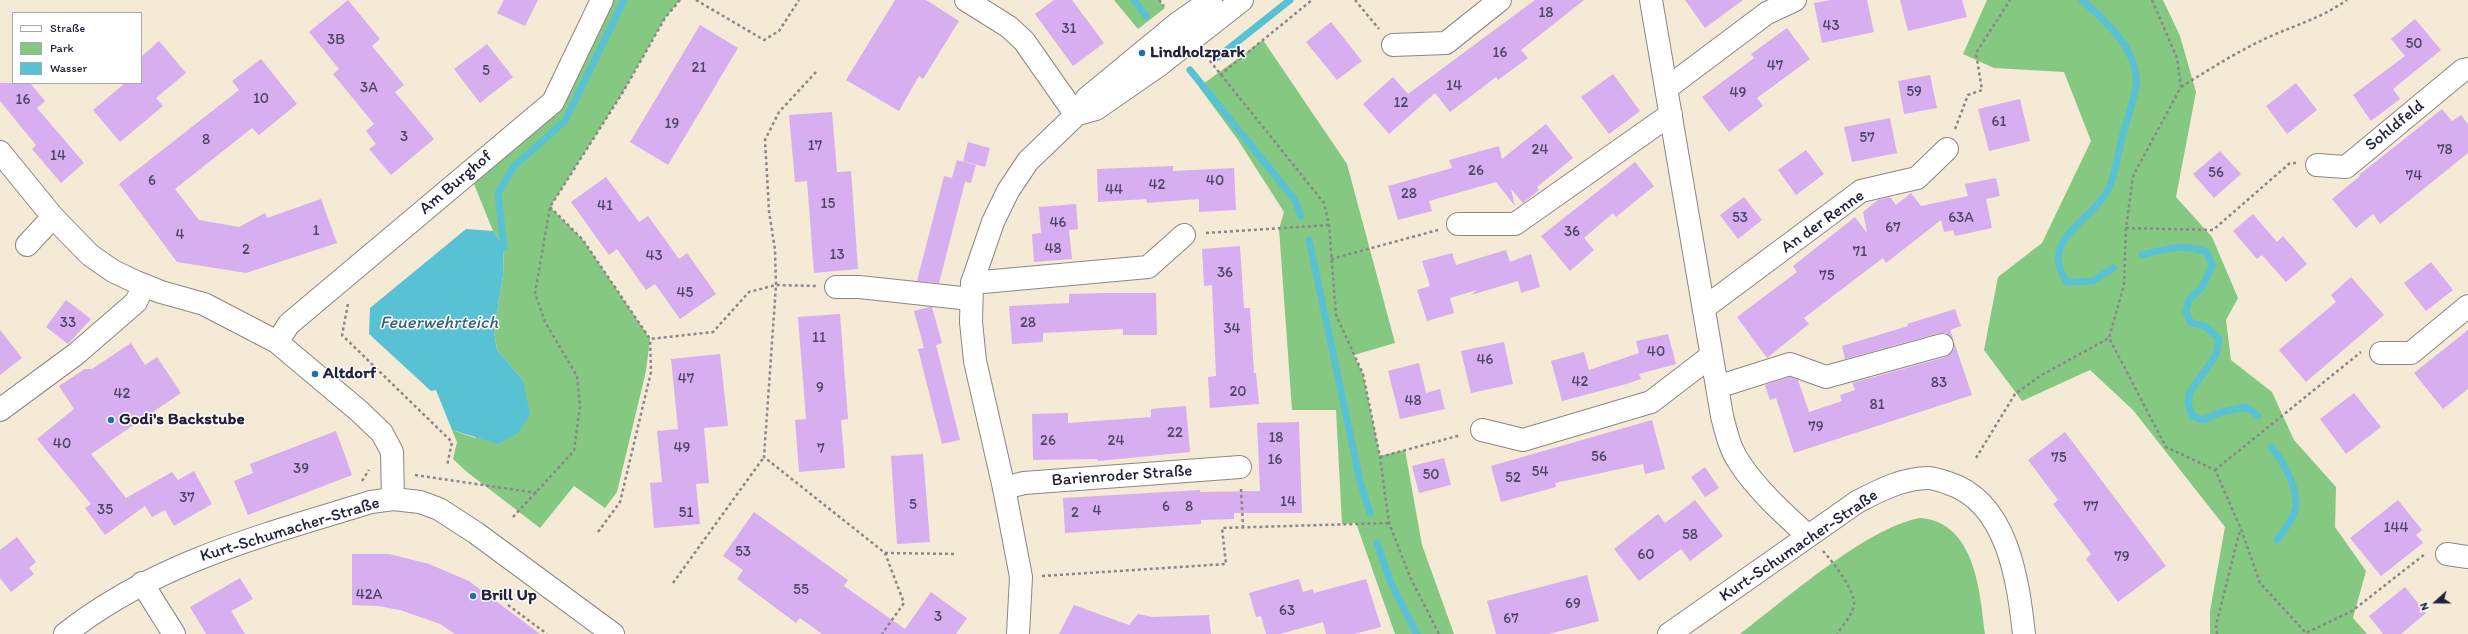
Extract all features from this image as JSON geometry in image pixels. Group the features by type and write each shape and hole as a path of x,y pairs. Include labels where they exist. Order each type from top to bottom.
{"street":[{"name":"Am Burghof","path":"278,342 294,320 552,102 602,0"},
{"path":"966,0 1009,27 1024,41 1076,116"},
{"path":"1018,634 1022,576 1004,488 975,361 971,291 993,222 1008,191 1028,161 1076,116 1087,98 1178,23 1211,0"},
{"path":"1076,116 1096,108 1158,66 1242,0"},
{"path":"1392,45 1446,44 1500,0"},
{"path":"1651,0 1711,356 1729,442 1739,462 1782,513 1808,536"},
{"path":"1667,88 1767,13 1795,0"},
{"name":"Sohldfeld","path":"2317,165 2346,167 2463,70 2468,69"},
{"path":"1458,224 1515,224 1671,114"},
{"name":"An der Renne","path":"1704,308 1861,191 1917,178 1947,149"},
{"path":"0,152 53,217 90,255 113,271 144,285 204,304 278,342 382,433 392,452 393,499"},
{"path":"27,245 53,217"},
{"path":"836,287 971,291 1148,267 1184,235"},
{"path":"0,410 76,354 136,302 144,285"},
{"path":"2381,353 2411,353 2468,306"},
{"path":"1717,387 1790,364 1826,377 1942,345"},
{"path":"1482,430 1523,440 1651,402 1711,356"},
{"name":"Barienroder Straße","path":"1004,488 1024,483 1240,467"},
{"name":"Kurt-Schumacher-Straße","path":"1669,634 1856,502 1883,489 1911,480 1929,478 1955,485 1968,492 1984,506 2000,532 2020,591 2024,634"},
{"name":"Kurt-Schumacher-Straße","path":"64,634 108,603 142,583 200,556 371,502 393,499 420,502 438,509 476,533 613,634"},
{"path":"2447,554 2468,557"},
{"path":"142,583 174,634"}],"path":[{"path":"513,517 537,493 574,451 580,406 577,376 545,322 535,293 550,207 623,92 665,18 680,0"},
{"path":"696,0 764,40 779,31 800,0"},
{"path":"1220,75 1312,0"},
{"path":"1355,0 1392,45"},
{"path":"1947,149 1968,94 1982,90 1976,53 2010,0"},
{"path":"2152,0 2177,58 2181,87"},
{"path":"2347,0 2325,15 2270,37 2238,52 2181,87 2133,176 2126,228 2124,285 2109,338 2166,447 2215,470 2240,529 2260,583 2306,633 2352,611 2426,553 2447,554"},
{"path":"1204,54 1324,203 1329,226 1336,315 1363,374 1380,457 1389,523 1410,578 1439,634"},
{"path":"673,583 764,457 776,285 775,250 769,211 765,140 779,112 816,72"},
{"path":"2126,228 2213,230 2290,163 2317,165"},
{"path":"550,207 583,240 650,339 651,372 620,502 598,532"},
{"path":"1331,259 1458,224"},
{"path":"1184,235 1329,226"},
{"path":"650,339 713,332 749,292 776,285 836,287"},
{"path":"349,297 342,336 452,442 447,466"},
{"path":"1976,458 2015,394 2040,376 2109,338"},
{"path":"2215,470 2358,352 2381,353"},
{"path":"1380,457 1482,430"},
{"path":"764,457 885,553 904,603 882,634"},
{"path":"1240,467 1243,526"},
{"path":"361,482 371,468 537,493"},
{"path":"1042,576 1226,564 1222,528 1243,526 1389,523"},
{"path":"2217,634 2216,625 2240,529"},
{"path":"1808,536 1831,560 1853,594 1855,606 1837,634"},
{"path":"885,553 957,554"},
{"path":"508,605 547,634"}],"green space":[{"path":"602,0 680,0 665,18 623,92 550,207 583,240 650,339 646,371 617,492 605,508 574,486 540,528 467,472 453,459 457,442 452,430 475,438 523,380 497,350 494,331 503,276 504,247 493,231 474,184 552,102"},
{"path":"1114,0 1159,0 1165,8 1138,29"},
{"path":"1987,0 2163,0 2180,36 2196,92 2176,197 2212,237 2238,298 2226,320 2231,360 2272,392 2294,440 2336,487 2335,527 2366,571 2353,618 2367,634 2210,634 2210,611 2225,527 2133,410 2090,370 2022,401 1984,350 1998,277 2042,243 2091,141 2064,72 1994,68 1963,54"},
{"path":"1263,40 1347,164 1395,343 1354,355 1363,374 1380,456 1405,450 1422,545 1454,634 1395,634 1356,523 1342,524 1336,410 1292,410 1279,229 1284,212 1238,140 1199,87"},
{"path":"1920,518 1938,522 1953,532 1963,545 1971,561 1977,579 1985,634 1740,634 1827,567 1852,550 1876,535 1899,524"}],"water":[{"name":"Feuerwehrteich","path":"466,229 493,231 504,247 503,276 494,331 497,350 523,380 530,415 518,433 498,444 452,430 436,390 431,391 369,334 370,308"}],"building":[{"path":"348,0 380,39 372,46 404,85 395,92 434,139 391,175 369,149 376,144 366,131 374,124 333,74 339,69 309,32"},
{"path":"504,0 538,0 525,26 497,13"},
{"path":"895,0 926,0 959,21 923,79 919,76 899,111 846,80"},
{"path":"1054,0 1072,0 1104,43 1073,66 1035,14"},
{"path":"1535,0 1584,0 1521,50 1528,58 1498,80 1496,77 1450,112 1435,93 1389,134 1363,104 1393,77 1408,94"},
{"path":"1685,0 1743,0 1705,28"},
{"path":"1830,0 1867,0 1874,32 1822,43 1814,3"},
{"path":"1900,0 1962,0 1967,17 1908,31"},
{"path":"2415,19 2441,50 2393,89 2400,99 2371,121 2353,95 2405,56 2391,39"},
{"path":"1331,22 1362,61 1337,80 1306,42"},
{"path":"700,25 738,48 668,165 630,142"},
{"path":"1787,28 1810,59 1757,98 1763,106 1729,132 1702,97 1754,58 1751,54"},
{"path":"159,41 186,73 156,98 163,106 120,142 93,110 124,84 142,84 142,56"},
{"path":"487,44 513,77 480,103 454,69"},
{"path":"261,59 297,104 259,135 252,128 175,189 199,220 239,227 265,213 267,218 321,199 337,243 246,273 177,262 119,184 239,90 232,81"},
{"path":"1613,74 1640,111 1609,134 1581,97"},
{"path":"1930,75 1937,108 1904,114 1898,81"},
{"path":"0,83 31,84 45,101 37,108 84,163 61,183 32,149 36,145 0,101"},
{"path":"2296,83 2317,110 2287,134 2266,106"},
{"path":"2020,99 2030,141 1989,151 1978,109"},
{"path":"2442,109 2452,121 2461,115 2468,124 2468,153 2380,224 2373,214 2356,228 2332,199 2360,176 2359,175"},
{"path":"832,112 837,172 851,171 858,269 814,273 807,181 795,182 789,115"},
{"path":"1890,118 1897,153 1852,162 1844,127"},
{"path":"1546,124 1573,158 1537,187 1539,190 1523,203 1511,189 1515,206 1496,182 1429,201 1432,211 1398,220 1388,186 1452,168 1449,160 1499,146 1502,159"},
{"path":"968,142 990,148 985,167 963,161"},
{"path":"1806,150 1824,174 1796,195 1778,170"},
{"path":"2220,151 2241,174 2214,198 2193,174"},
{"path":"957,160 976,165 971,183 961,181 965,182 939,283 917,281 944,176 952,178"},
{"path":"1635,162 1654,186 1616,217 1613,213 1584,238 1594,250 1570,271 1541,236"},
{"path":"1173,166 1173,171 1234,168 1236,210 1199,212 1199,199 1147,203 1146,199 1098,202 1097,169"},
{"path":"606,177 639,222 648,216 679,259 687,253 716,294 680,319 655,284 646,290 617,249 609,255 571,202"},
{"path":"1996,178 2000,196 1986,199 1992,228 1955,236 1953,230 1944,232 1941,220 1886,263 1883,258 1804,318 1809,324 1767,358 1737,317 1797,272 1793,266 1855,217 1867,233 1863,212 1878,200 1890,197 1896,205 1911,193 1921,206 1968,196 1965,184"},
{"path":"1744,197 1762,220 1738,239 1720,215"},
{"path":"1076,204 1078,229 1069,230 1072,259 1034,262 1032,234 1041,233 1039,207"},
{"path":"2253,214 2277,242 2283,236 2307,264 2286,282 2262,255 2257,259 2233,231"},
{"path":"1240,246 1244,308 1250,308 1254,373 1256,373 1259,404 1210,408 1208,377 1216,376 1212,285 1204,286 1202,249"},
{"path":"1506,250 1510,262 1531,254 1540,287 1521,293 1518,281 1471,295 1477,290 1450,298 1454,313 1427,321 1417,290 1430,286 1422,261 1452,253 1456,265"},
{"path":"2431,262 2453,290 2426,311 2404,283"},
{"path":"2351,277 2384,315 2306,382 2279,350 2336,302 2331,295"},
{"path":"1156,293 1157,335 1123,335 1123,329 1043,333 1043,342 1012,344 1009,306 1069,303 1069,294"},
{"path":"66,300 91,319 68,344 46,327"},
{"path":"932,307 942,343 936,345 960,440 942,444 918,349 924,348 914,311"},
{"path":"1955,309 1961,326 1950,330 1954,341 1946,333 1939,333 1845,359 1842,346 1908,326 1907,324"},
{"path":"840,314 848,419 841,420 845,468 799,472 795,420 806,419 798,317"},
{"path":"0,330 22,358 0,375"},
{"path":"2468,330 2468,389 2443,409 2414,373"},
{"path":"1668,334 1676,364 1639,374 1641,379 1626,384 1562,401 1551,361 1584,352 1589,370 1639,353 1636,341"},
{"path":"1504,342 1513,384 1471,393 1461,351"},
{"path":"1954,342 1972,395 1794,453 1776,398 1770,400 1765,385 1790,377 1798,380 1809,412 1842,401 1840,395 1855,390 1852,383 1946,357 1954,349"},
{"path":"131,343 145,365 157,357 181,393 91,454 126,498 172,472 178,480 194,471 212,504 174,526 165,510 152,517 145,506 105,535 85,508 91,504 37,439 74,409 59,386 85,369 92,369"},
{"path":"720,354 728,426 704,428 709,483 696,484 700,524 654,528 650,483 662,482 657,431 678,429 671,359"},
{"path":"1419,363 1426,393 1440,389 1445,409 1400,419 1388,371"},
{"path":"2354,393 2381,427 2346,454 2320,419"},
{"path":"1186,406 1190,452 1098,461 1097,459 1033,460 1032,414 1068,413 1068,423 1151,417 1151,409"},
{"path":"1652,420 1665,469 1645,474 1643,464 1555,483 1556,487 1501,502 1491,466"},
{"path":"1299,422 1302,513 1234,513 1234,519 1201,520 1201,524 1065,533 1063,498 1200,490 1200,492 1260,491 1257,423"},
{"path":"336,431 352,475 248,515 234,481 253,473 250,464"},
{"path":"2065,432 2166,566 2118,602 2086,559 2091,554 2053,504 2058,500 2028,460"},
{"path":"923,454 930,542 897,544 891,456"},
{"path":"1444,458 1451,485 1419,493 1412,466"},
{"path":"1705,467 1719,488 1705,497 1691,477"},
{"path":"1695,500 1723,536 1690,561 1681,549 1639,581 1614,549 1658,514 1665,523"},
{"path":"2398,500 2422,530 2416,535 2423,543 2381,576 2350,538"},
{"path":"754,512 848,580 844,586 905,629 931,592 967,618 956,634 822,634 800,618 796,623 737,579 743,570 723,556"},
{"path":"17,537 36,562 29,568 34,574 11,592 0,578 0,550"},
{"path":"352,554 389,554 429,564 469,581 540,634 455,634 440,624 400,610 378,606 352,605"},
{"path":"1587,575 1599,621 1549,634 1496,634 1487,601"},
{"path":"240,578 253,599 231,611 245,634 206,634 190,607"},
{"path":"1299,579 1303,592 1313,589 1314,593 1366,579 1381,627 1354,634 1326,634 1323,622 1280,634 1266,634 1261,616 1256,617 1249,593"},
{"path":"2405,587 2426,613 2401,634 2383,634 2369,616"},
{"path":"1074,605 1129,625 1138,614 1152,617 1209,615 1211,634 1059,634"}],"waterway":[{"path":"504,247 498,193 514,166 565,121 624,0"},
{"path":"1134,0 1146,16"},
{"path":"1218,57 1290,0"},
{"path":"2082,0 2111,27 2127,49 2133,61 2136,74 2136,87 2111,184 2100,201 2070,232 2063,243 2058,254 2059,267 2067,282 2093,281 2113,268"},
{"path":"1190,70 1295,200 1301,216"},
{"path":"1309,240 1360,481 1370,513"},
{"path":"2142,255 2159,250 2174,248 2190,248 2207,252 2212,266 2202,287 2189,300 2186,312 2191,323 2205,326 2219,339 2216,355 2190,392 2188,403 2192,416 2203,420 2221,412 2246,407 2258,416"},
{"path":"2271,447 2288,472 2296,502 2296,507 2292,517 2277,540"},
{"path":"1377,543 1391,583 1417,634"}],"place":[{"name":"Lindholzpark","path":"1142,53"},
{"name":"Altdorf","path":"315,374"},
{"name":"Godi's Backstube","path":"111,420"},
{"name":"Brill Up","path":"473,596"}]}
